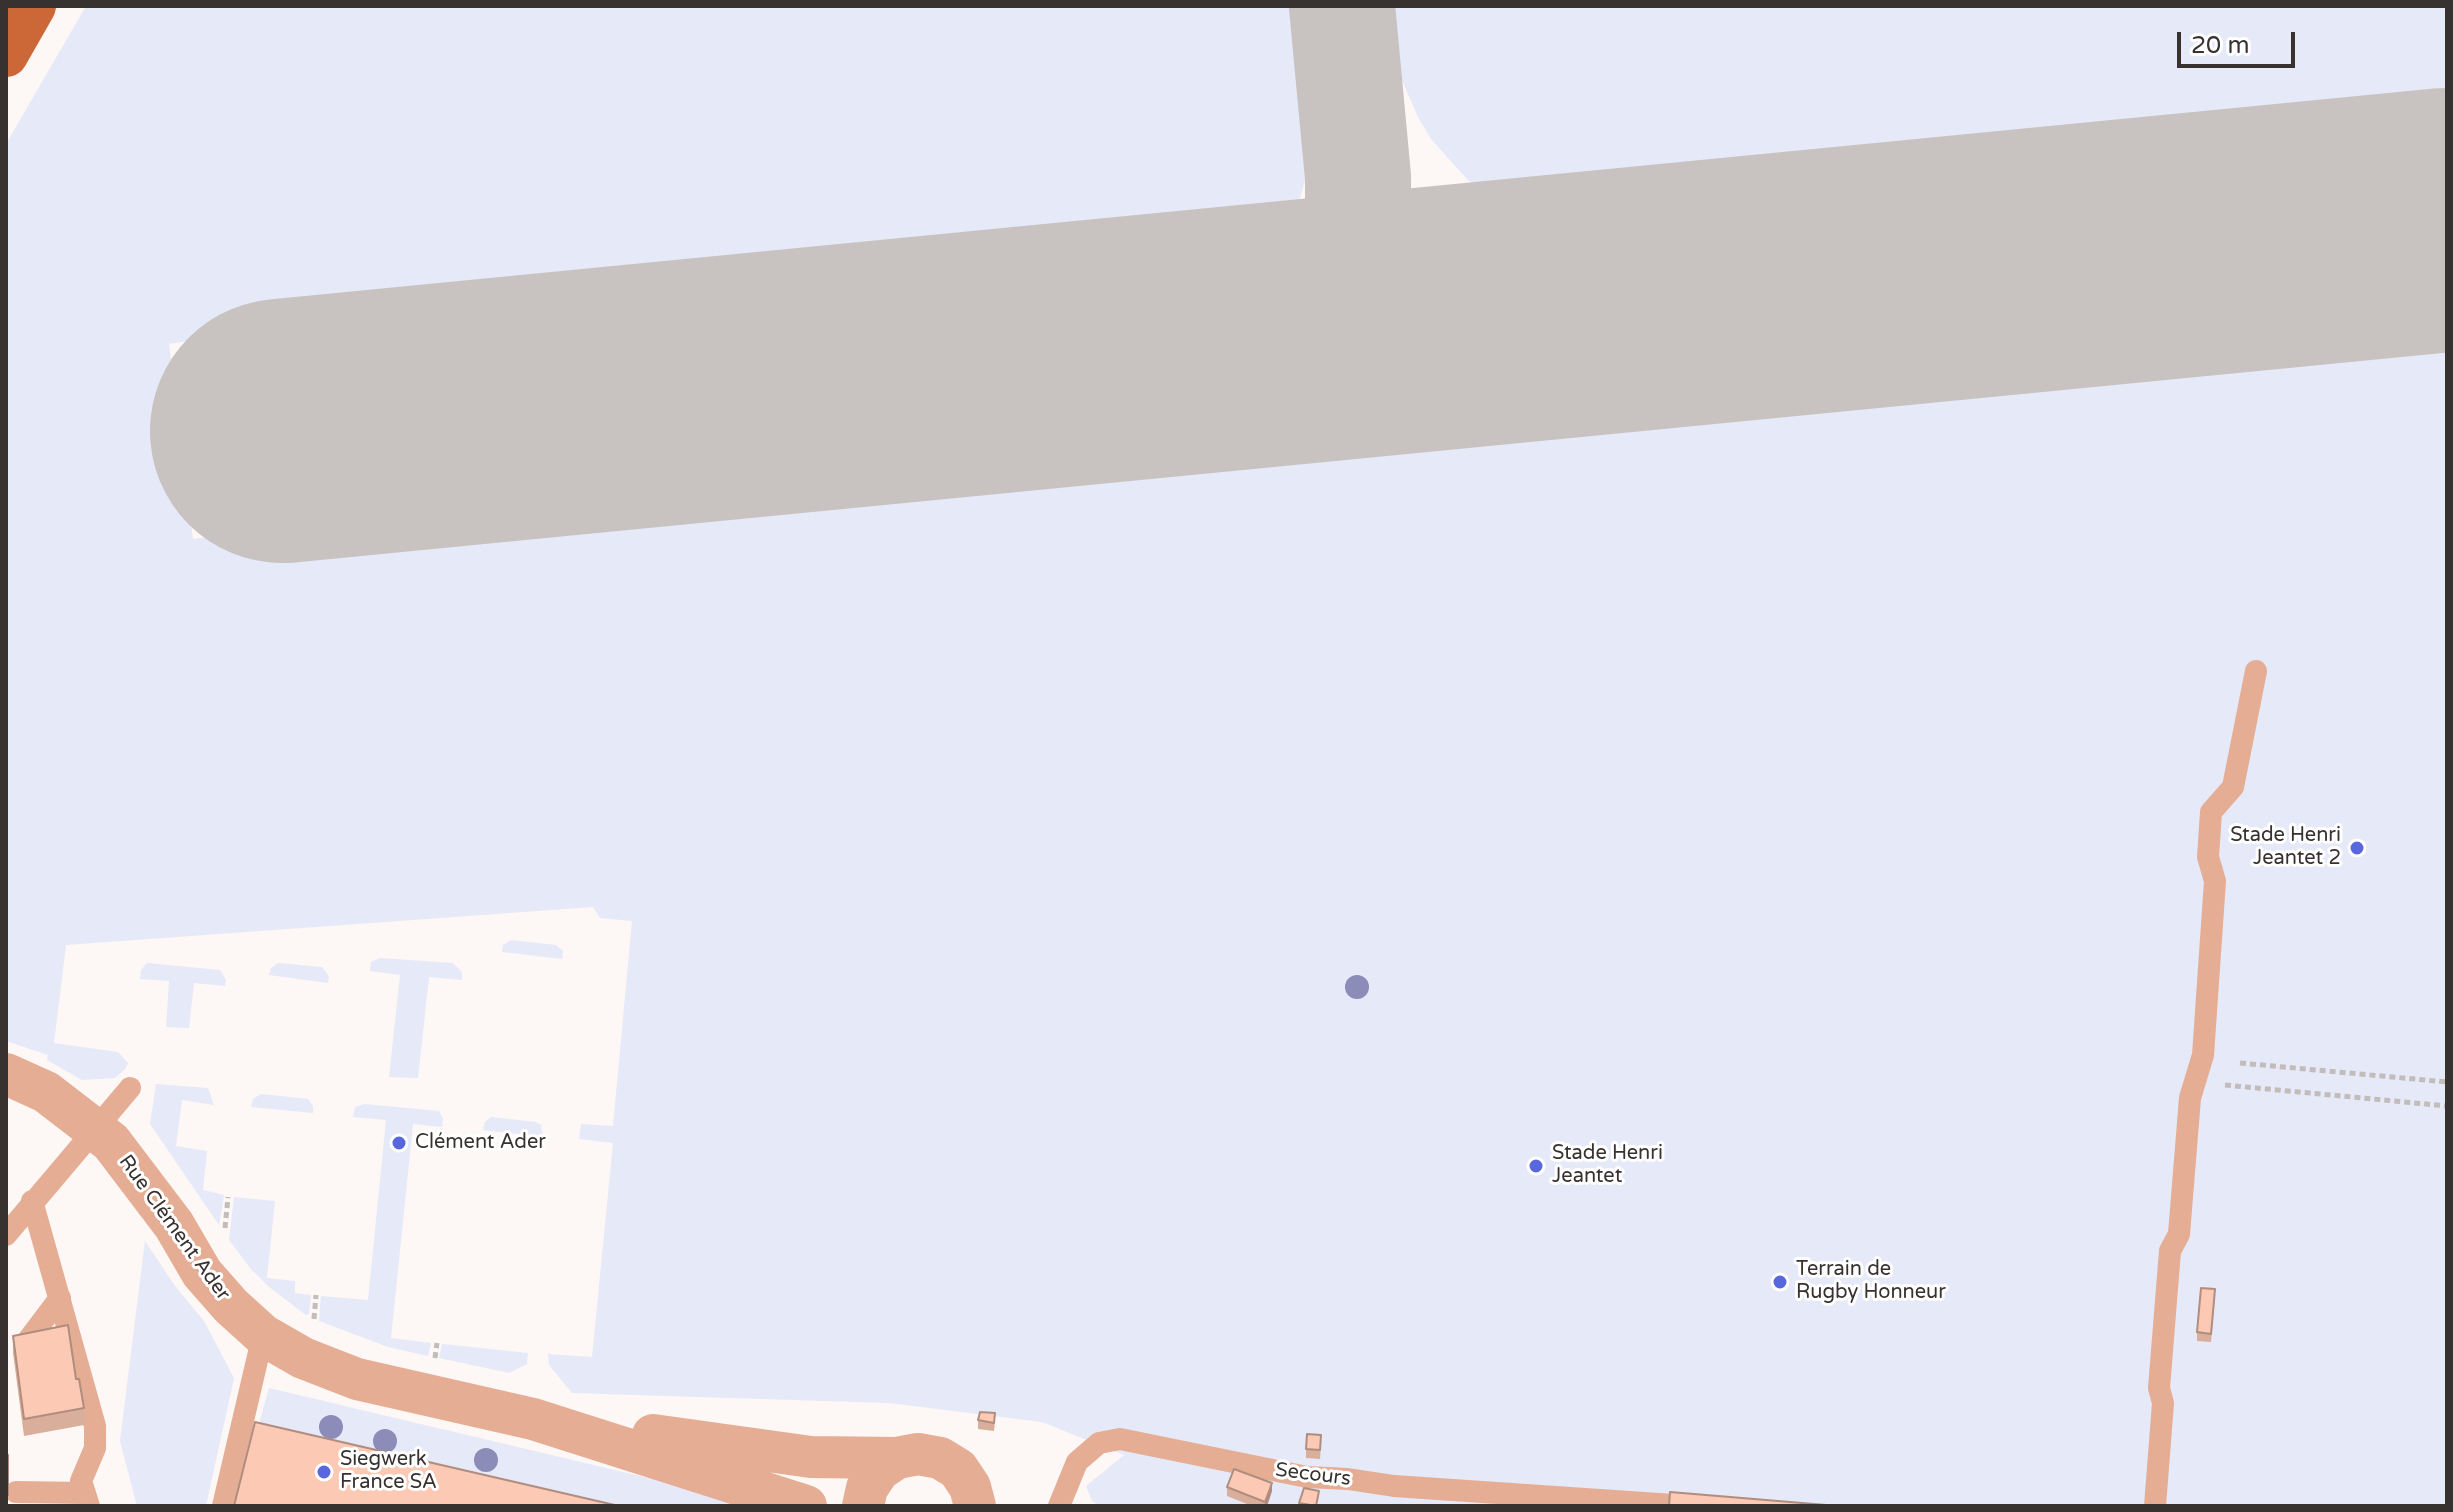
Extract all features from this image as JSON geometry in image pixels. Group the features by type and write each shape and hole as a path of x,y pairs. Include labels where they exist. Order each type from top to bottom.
{"main road":[{"path":"6,55 34,6"}],"street":[{"name":"Rue Clément Ader","path":"6,1074 46,1092 111,1142 174,1225 202,1273 231,1306 263,1335 303,1358 357,1379 533,1419 806,1506"},
{"name":"Rue Clément Ader","path":"533,1419 811,1457 897,1458 929,1454 958,1469 970,1487 975,1506"},
{"path":"863,1506 873,1478 897,1458"}],"lane":[{"path":"2155,1506 2163,1403 2159,1388 2170,1251 2179,1234 2190,1098 2203,1055 2215,881 2208,857 2211,812 2233,787 2256,671"},
{"path":"6,1235 130,1088"},
{"path":"16,1492 87,1500 81,1481 95,1448 95,1426 32,1201"},
{"path":"29,1339 60,1298"},
{"path":"223,1506 263,1335"},
{"name":"Secours","path":"1059,1506 1077,1462 1099,1443 1120,1439 1307,1477 1493,1499 1688,1506"}],"path":[{"path":"2240,1063 2447,1082"},
{"path":"2196,1083 2447,1106"},
{"path":"224,1238 228,1197"},
{"path":"313,1324 316,1295"}],"shaded area":[{"path":"86,6 1302,6 1315,147 1299,201 1273,223 438,293 434,314 399,303 341,299 223,314 225,335 169,344 193,539 236,533 238,549 2447,339 2447,1506 1101,1506 1092,1501 1086,1486 1124,1455 1042,1422 889,1403 572,1393 549,1365 548,1354 592,1357 613,1143 579,1139 581,1124 613,1126 632,921 600,918 593,907 66,945 54,1043 118,1052 128,1063 125,1069 115,1078 82,1080 47,1060 48,1055 6,1041 6,144"},
{"path":"1386,6 2447,6 2447,106 1489,197 1466,178 1431,139 1418,117 1394,62"},
{"path":"511,940 556,945 563,951 562,959 502,952 503,945"},
{"path":"380,958 453,963 462,972 462,980 429,977 418,1078 389,1077 400,975 370,971 371,962"},
{"path":"147,963 220,970 226,980 225,986 194,983 189,1028 166,1027 169,981 140,979 141,970"},
{"path":"278,963 322,967 329,976 328,983 269,975 271,968"},
{"path":"156,1084 208,1088 214,1105 182,1100 176,1146 207,1151 203,1190 224,1195 219,1225 150,1124"},
{"path":"261,1094 308,1099 313,1113 251,1107 253,1099"},
{"path":"364,1104 439,1111 443,1118 442,1127 413,1124 391,1338 431,1343 428,1356 388,1347 319,1321 321,1296 368,1300 386,1120 353,1117 355,1107"},
{"path":"491,1117 536,1122 541,1125 543,1137 483,1130 485,1122"},
{"path":"234,1197 275,1201 267,1278 295,1281 295,1293 311,1295 309,1314 306,1315 269,1287 229,1240"},
{"path":"145,1241 175,1286 204,1321 234,1378 206,1506 137,1506 120,1441"},
{"path":"442,1344 528,1353 527,1364 509,1373 439,1358"},
{"path":"269,1388 757,1506 547,1506 255,1438"}],"building":[{"path":"2201,1288 2215,1289 2211,1334 2197,1332"},
{"path":"68,1325 84,1408 24,1419 13,1336"},
{"path":"980,1412 995,1413 994,1423 978,1420"},
{"name":"Siegwerk France SA","path":"255,1422 619,1506 234,1506"},
{"path":"1307,1434 1321,1435 1320,1450 1306,1449"},
{"path":"8,1455 8,1495 6,1495"},
{"path":"1234,1469 1272,1483 1265,1502 1227,1487"},
{"path":"1304,1488 1319,1491 1316,1506 1299,1503"},
{"path":"1670,1492 1838,1506 1669,1506"}],"taxiway":[{"path":"1234,338 1266,327 1315,295 1341,259 1353,230 1358,207 1358,177 1342,6"}],"runway":[{"path":"282,431 2447,220"}],"place":[{"name":"Stade Henri Jeantet 2","path":"2357,848"},
{"name":"Clément Ader","path":"399,1143"},
{"name":"Stade Henri Jeantet","path":"1536,1166"},
{"name":"Terrain de Rugby Honneur","path":"1780,1282"},
{"name":"Siegwerk France SA","path":"324,1472"}]}
